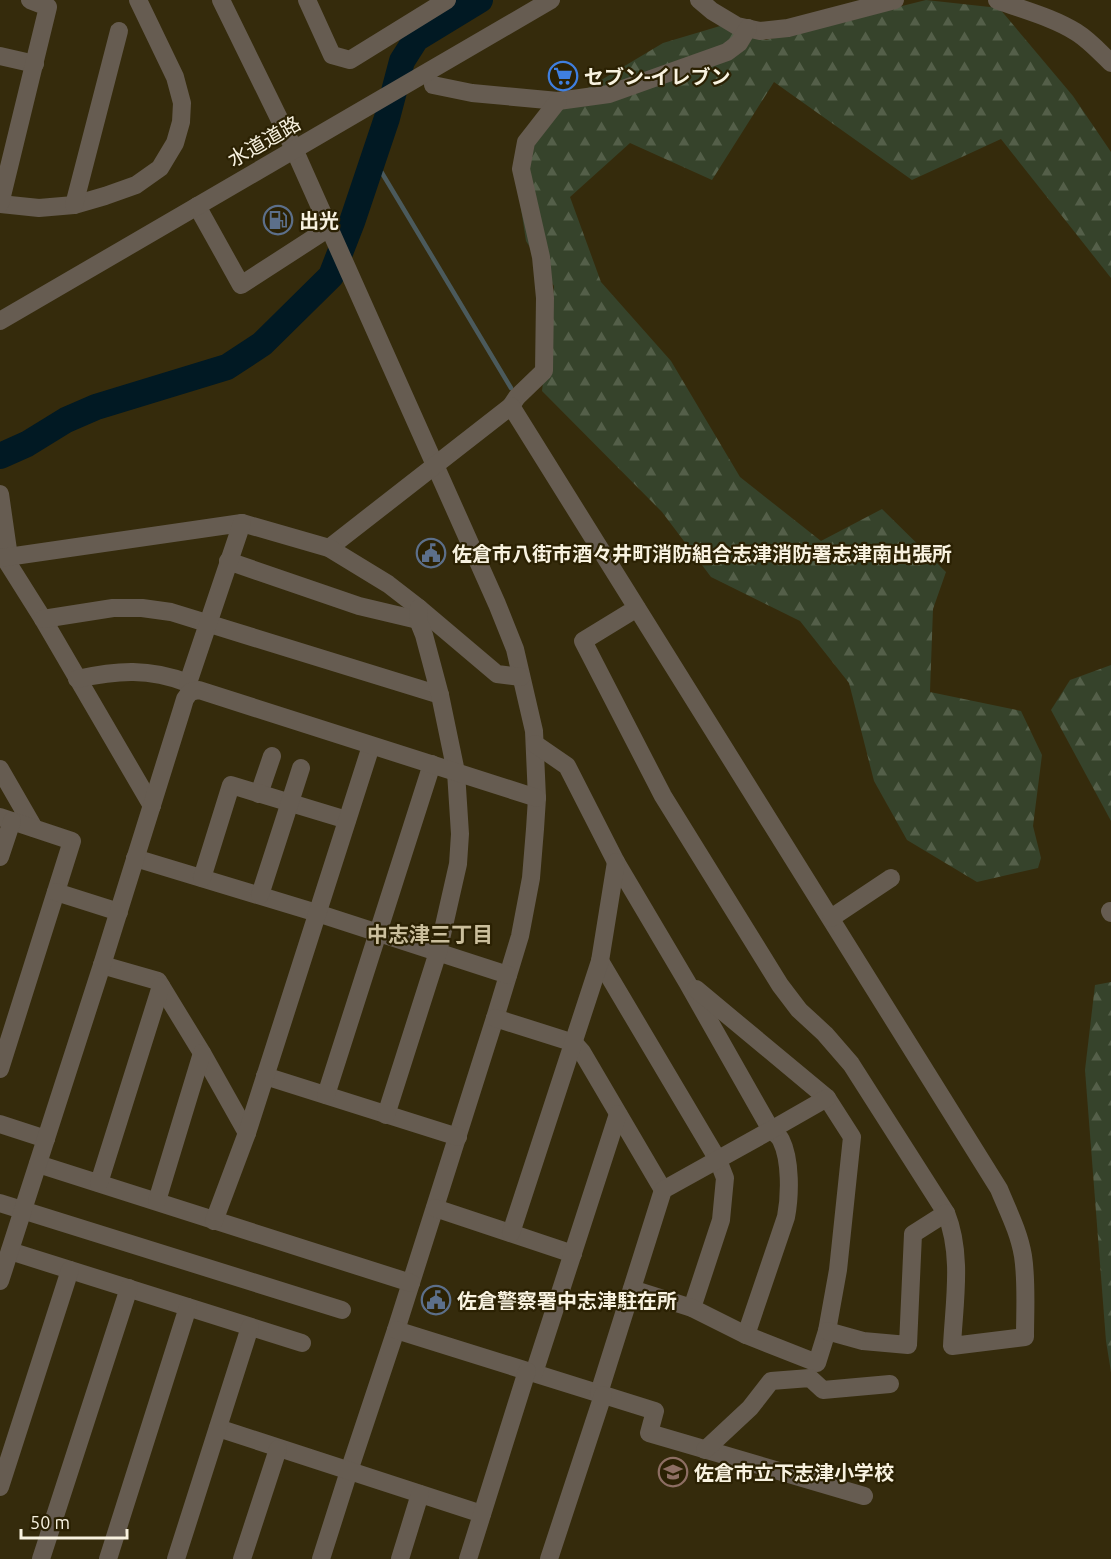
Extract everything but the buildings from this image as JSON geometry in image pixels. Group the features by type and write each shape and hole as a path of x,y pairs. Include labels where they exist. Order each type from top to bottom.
{"street":[{"path":"30,0 48,7 0,204 39,208 74,205 136,185 160,168 175,143 181,122 182,103 175,77 138,0"},
{"path":"222,0 294,149 515,648 535,744 537,798 531,878 520,936 458,1137 321,1559"},
{"path":"307,0 332,55 350,60 447,0"},
{"name":"水道道路","path":"0,321 382,97 425,81 551,0"},
{"path":"699,0 737,26 760,31 788,28 895,0"},
{"path":"997,0 1059,23 1077,33 1111,63"},
{"path":"425,81 472,93 558,101 609,94 727,52 739,43 748,28"},
{"path":"74,205 119,31"},
{"path":"0,56 35,64"},
{"path":"329,549 511,406 544,370 545,298 541,257 521,169 526,142 558,101"},
{"path":"197,206 241,285 329,228"},
{"path":"511,406 638,608 999,1189 1016,1229 1023,1255 1025,1337 951,1346 956,1286 955,1247 946,1213 851,1064 825,1034 799,1010 780,985 663,796 584,641 638,608"},
{"path":"0,494 4,558 43,619 152,806"},
{"path":"4,558 242,523 329,549 388,584 419,614 497,674 521,677"},
{"path":"0,1281 242,523"},
{"path":"228,561 359,606 419,614"},
{"path":"43,619 113,608 142,608 171,612 440,695"},
{"path":"386,1114 438,952 458,864 460,834 456,772 440,695 419,614"},
{"path":"77,679 136,671 176,679 189,687 537,798"},
{"path":"535,744 567,766 616,862 771,1130 781,1138 788,1179 788,1206 746,1335"},
{"path":"214,1221 247,1133 371,746"},
{"path":"259,794 272,756"},
{"path":"326,1095 432,764"},
{"path":"260,896 301,768"},
{"path":"0,769 34,828"},
{"path":"202,878 231,785 347,820"},
{"path":"0,857 6,819 72,841 0,1070"},
{"path":"135,858 317,913 508,975"},
{"path":"511,1233 600,961 616,862"},
{"path":"831,918 891,878"},
{"path":"56,892 119,912"},
{"path":"600,961 718,1160 725,1178 721,1220 692,1308"},
{"path":"102,965 158,981 247,1133"},
{"path":"687,982 827,1098 852,1137 838,1270 827,1330 813,1371"},
{"path":"99,1183 161,986"},
{"path":"495,1018 574,1043 582,1052 663,1190"},
{"path":"156,1202 202,1053"},
{"path":"265,1076 458,1137"},
{"path":"549,1559 663,1190 827,1098"},
{"path":"468,1559 573,1254 618,1114"},
{"path":"0,1124 45,1139"},
{"path":"38,1164 411,1283"},
{"path":"0,1203 342,1310"},
{"path":"435,1209 573,1254"},
{"path":"827,1330 863,1341 908,1345 913,1234 946,1213"},
{"path":"10,1251 302,1343"},
{"path":"0,1487 70,1270"},
{"path":"41,1559 129,1288"},
{"path":"632,1288 692,1308 746,1335 813,1371 823,1390 890,1384"},
{"path":"108,1559 188,1307"},
{"path":"176,1559 250,1327"},
{"path":"396,1330 655,1411 649,1433 864,1496"},
{"path":"705,1450 750,1408 771,1381 813,1371"},
{"path":"218,1428 482,1515"},
{"path":"242,1559 278,1449"},
{"path":"400,1559 420,1494"}],"green space":[{"path":"926,0 999,8 1073,96 1111,152 1111,278 1001,139 912,180 774,82 712,180 630,143 570,197 601,282 671,361 740,477 821,541 882,509 946,572 933,609 930,692 1021,711 1042,755 1033,826 1041,858 1038,868 977,882 907,840 874,781 849,683 800,621 711,577 662,512 542,391 554,286 526,241 515,170 531,122 663,43 720,26 766,40"},
{"path":"1111,665 1111,821 1051,710 1070,680"},
{"path":"1111,982 1111,1372 1106,1341 1085,1070 1095,985"}],"waterway":[{"path":"0,456 27,444 66,420 96,407 227,367 262,344 331,276 387,118 402,61 416,39 480,0"},
{"path":"373,158 511,388"}],"place":[{"name":"セブン-イレブン","path":"563,76"},
{"name":"出光","path":"278,220"},
{"name":"佐倉市八街市酒々井町消防組合志津消防署志津南出張所","path":"431,553"},
{"name":"佐倉警察署中志津駐在所","path":"436,1300"},
{"name":"佐倉市立下志津小学校","path":"673,1472"}],"district":[{"name":"中志津三丁目","path":"430,934"}]}
